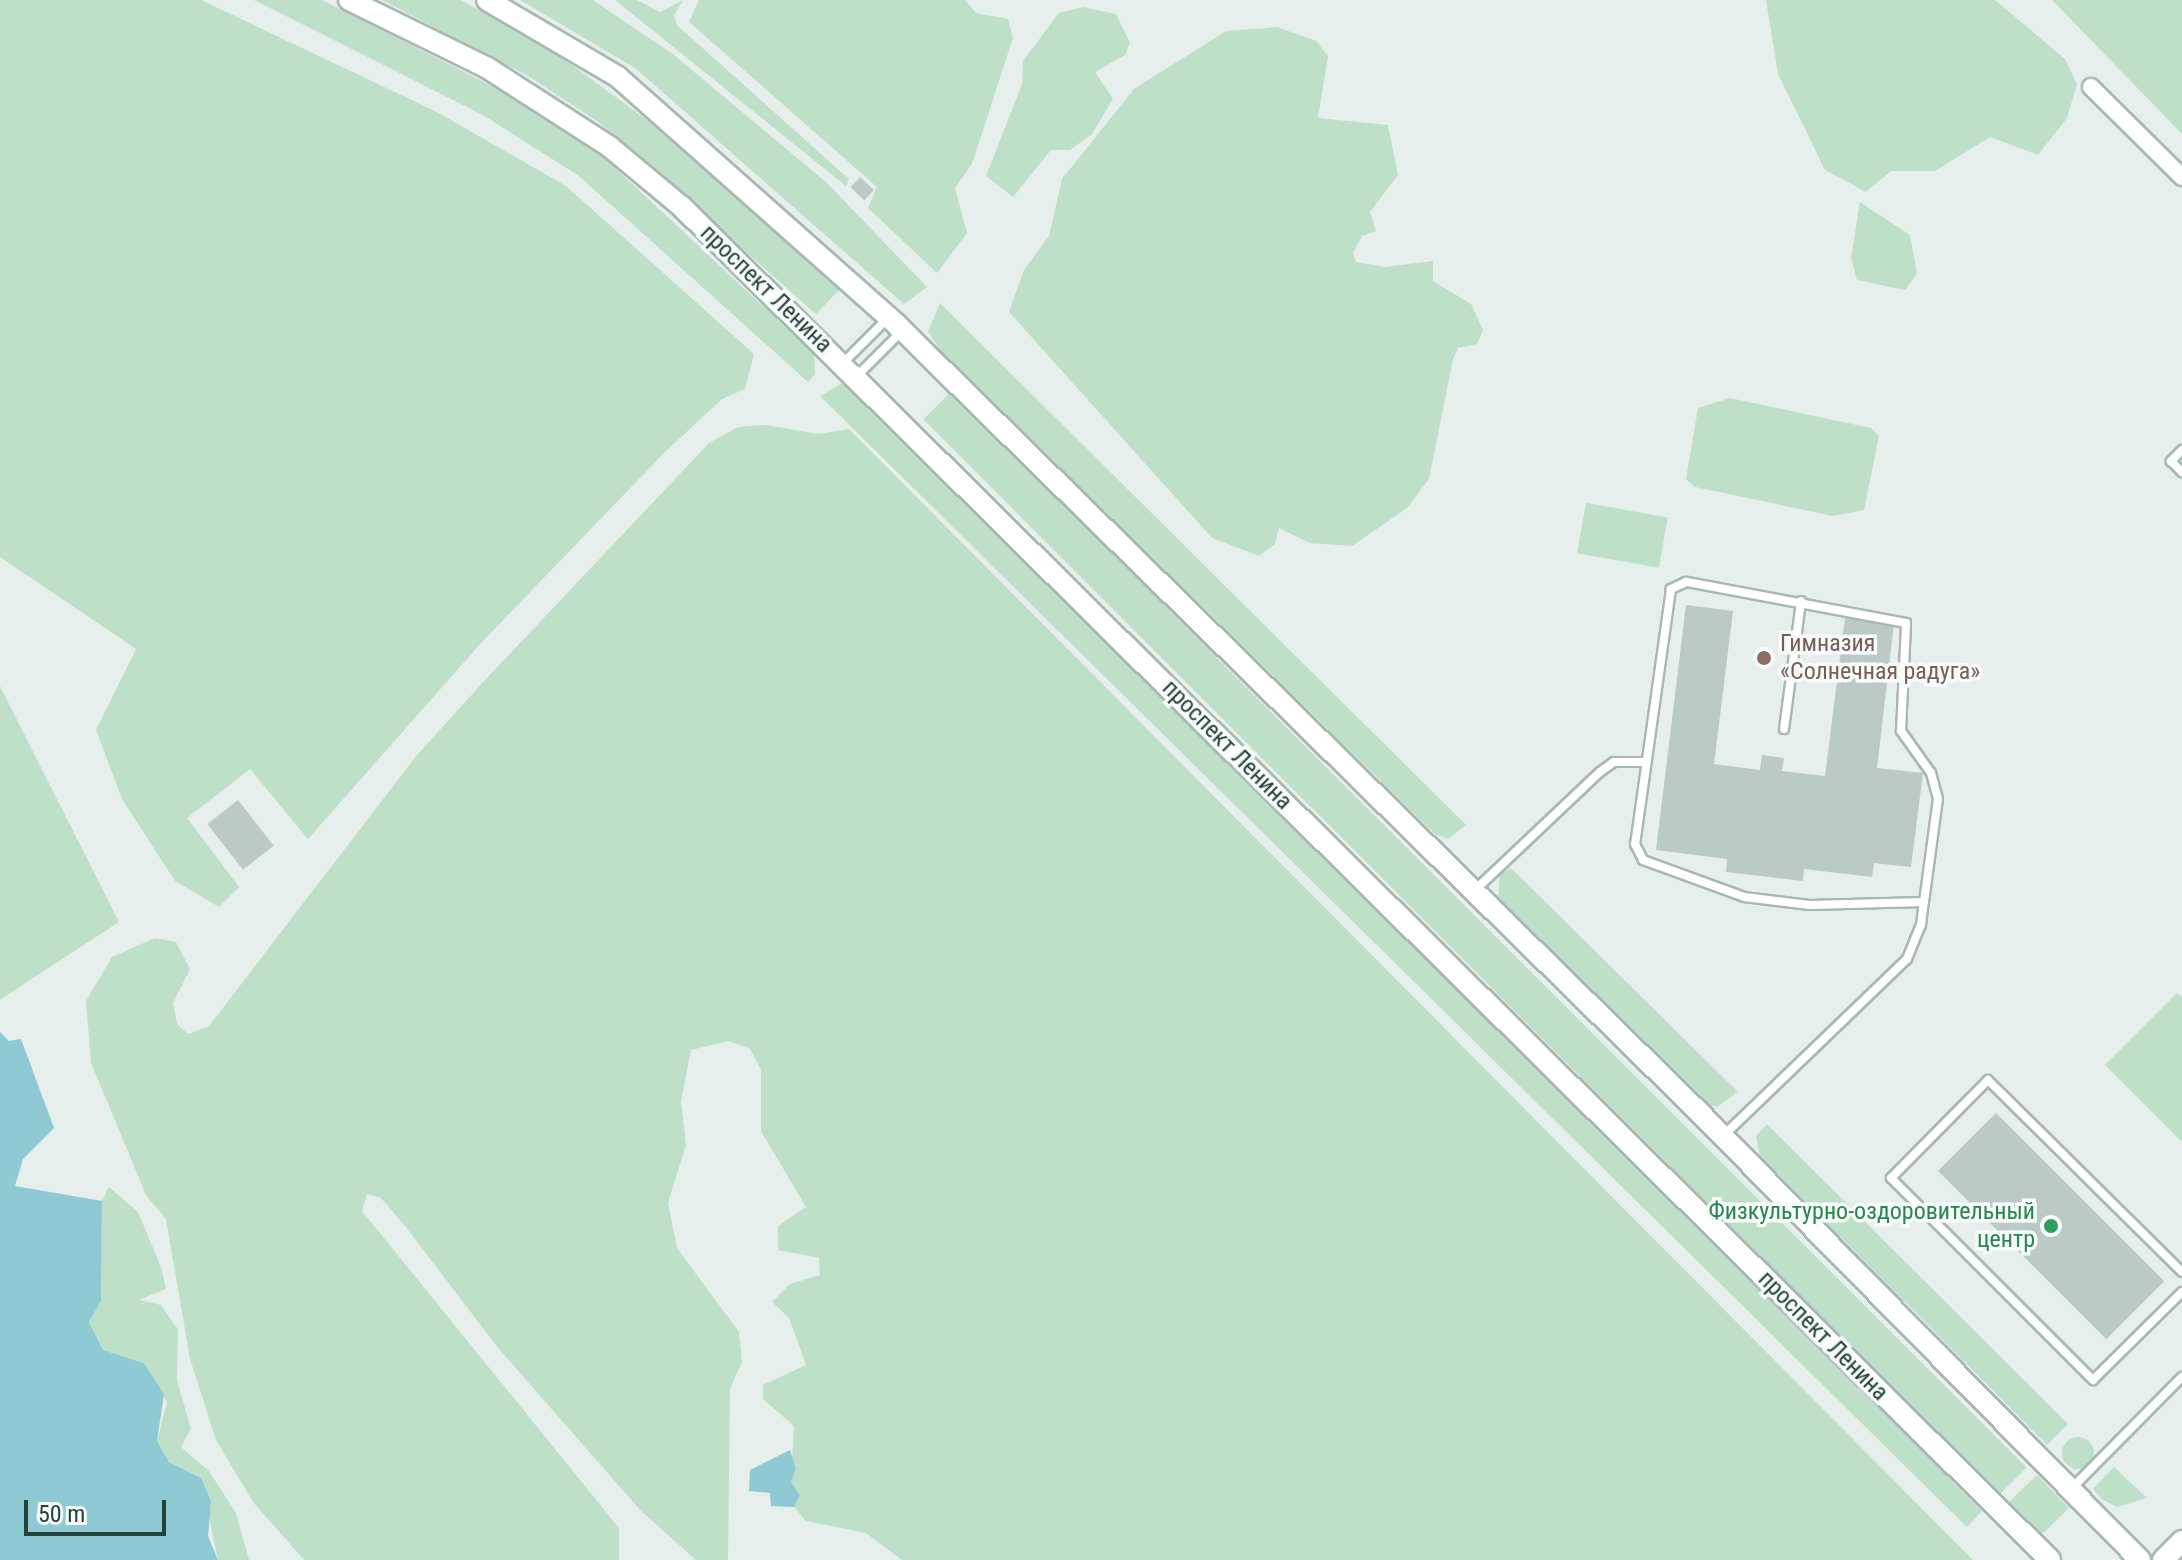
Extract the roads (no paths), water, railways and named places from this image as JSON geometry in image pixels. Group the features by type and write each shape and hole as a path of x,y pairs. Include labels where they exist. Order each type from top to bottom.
{"street":[{"name":"проспект Ленина","path":"349,0 486,67 610,147 849,370 2050,1560"},
{"path":"487,0 618,77 896,324 1723,1137 2140,1560"},
{"path":"2091,87 2182,177"},
{"path":"2163,1560 2182,1541"}],"lane":[{"path":"849,370 896,324"},
{"path":"849,370 896,324"},
{"path":"2182,450 2171,461 2182,472"},
{"path":"1723,1137 1907,959 1924,902 1938,799 1931,773 1901,731 1906,623 1686,582 1671,589 1635,844 1661,872 1744,897 1810,905 1924,902"},
{"path":"1784,729 1801,601"},
{"path":"1474,891 1600,772 1614,762 1646,762"},
{"path":"2182,1272 1988,1080 1891,1178 2093,1380 2182,1292"},
{"path":"2069,1490 2182,1377"}],"water":[{"path":"0,1032 9,1041 21,1039 54,1128 23,1159 15,1186 102,1201 101,1301 89,1322 103,1350 144,1363 164,1394 157,1441 169,1462 201,1478 211,1501 208,1536 218,1560 0,1560"},
{"path":"790,1450 796,1469 791,1482 800,1495 794,1507 771,1506 770,1493 749,1491 750,1470"}],"place":[{"name":"Гимназия «Солнечная радуга»","path":"1764,658"},
{"name":"Физкультурно-оздоровительный центр","path":"2051,1226"}]}
